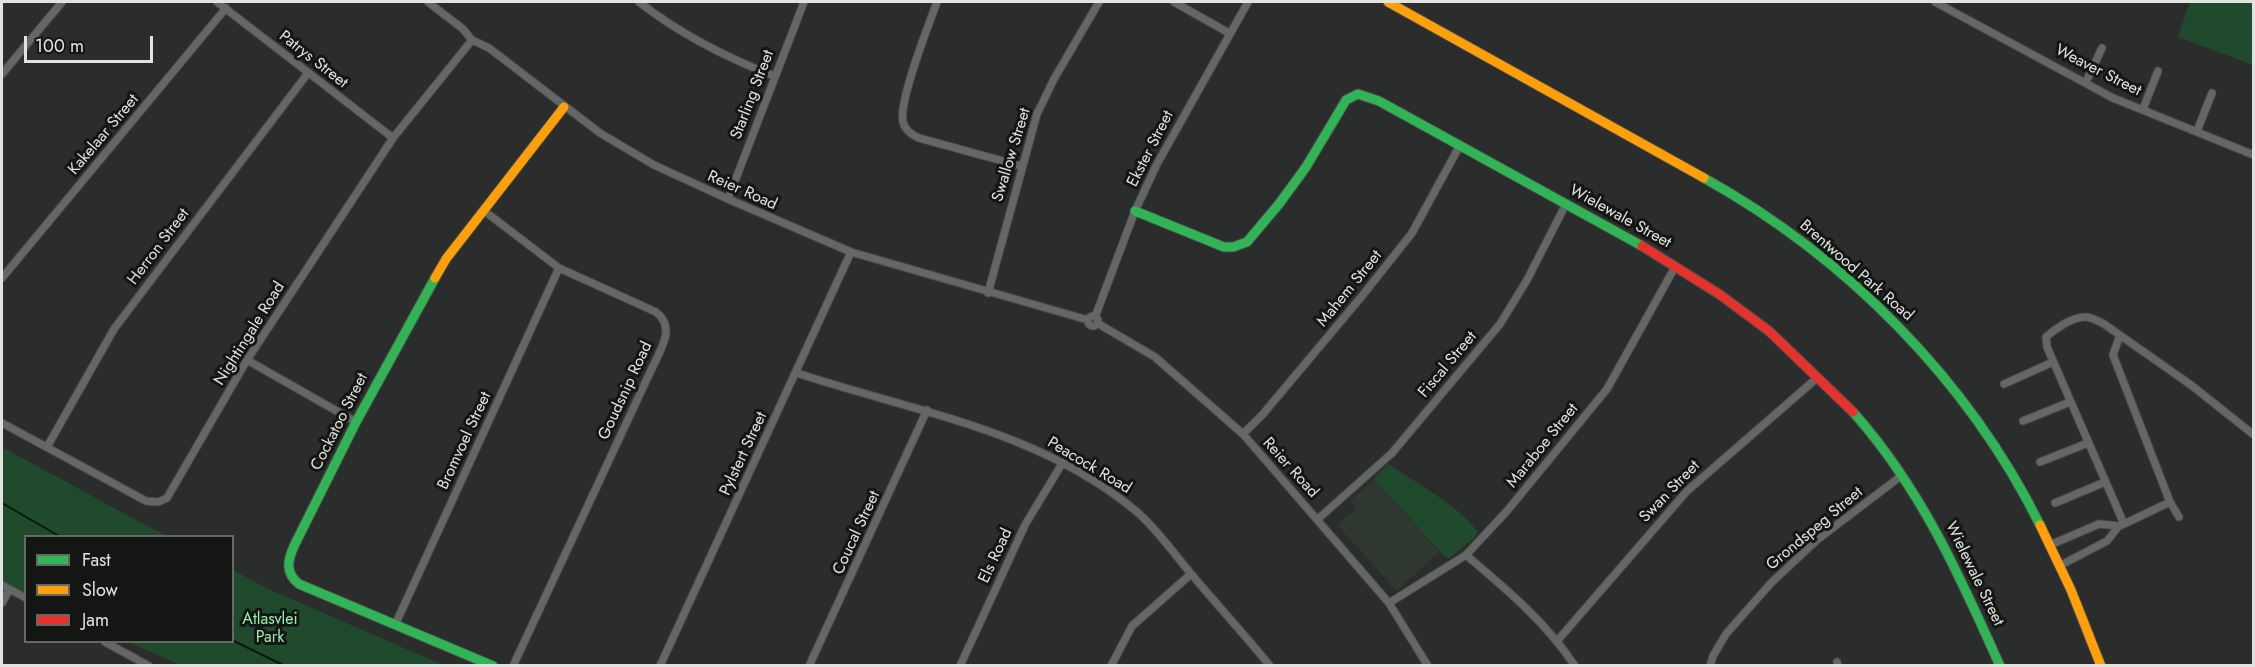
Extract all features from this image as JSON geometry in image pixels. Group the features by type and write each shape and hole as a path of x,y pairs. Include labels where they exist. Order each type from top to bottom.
{"street":[{"path":"2,74 62,2"},
{"name":"Patrys Street","path":"217,2 393,138"},
{"name":"Reier Road","path":"428,2 463,29 472,40 489,48 564,107 637,156 728,199 851,252 988,293 1093,320 1155,357 1243,434 1389,603 1428,666"},
{"path":"639,2 667,23 701,43 774,76"},
{"name":"Starling Street","path":"728,199 804,2"},
{"path":"937,2 920,49 903,108 905,128 919,138 1022,166"},
{"name":"Swallow Street","path":"988,293 1037,114 1054,79 1099,2"},
{"path":"1174,2 1229,33"},
{"name":"Ekster Street","path":"1093,320 1135,212 1157,164 1248,2"},
{"name":"Brentwood Park Road","path":"1388,2 1715,184 1764,214 1816,251 1874,302 1938,372 1973,417 2001,459 2037,518 2061,565 2101,666"},
{"name":"Weaver Street","path":"1935,2 2113,98 2253,153"},
{"name":"Kakelaar Street","path":"2,278 226,8"},
{"name":"Nightingale Road","path":"2,423 146,501 165,500 173,492 247,360 393,138 472,40"},
{"path":"2086,82 2102,48"},
{"path":"2143,109 2158,71"},
{"name":"Herron Street","path":"48,447 114,329 308,73"},
{"name":"Wielewale Street","path":"1135,212 1224,247 1233,247 1247,242 1306,167 1348,96 1360,93 1379,101 1658,255 1719,294 1769,331 1854,412 1875,437 1946,548 2000,666"},
{"path":"2197,131 2212,93"},
{"name":"Cockatoo Street","path":"493,666 299,584 290,576 287,569 288,560 356,422 446,259 564,107"},
{"name":"Mahem Street","path":"1243,434 1263,414 1412,233 1459,147"},
{"name":"Fiscal Street","path":"1318,519 1392,453 1500,324 1527,280 1566,204"},
{"name":"Goudsnip Road","path":"483,210 559,268 661,316 666,331 664,342 513,666"},
{"name":"Pylstert Street","path":"660,666 851,252"},
{"name":"Maraboe Street","path":"1389,603 1466,555 1507,511 1607,389 1675,267"},
{"name":"Bromvoel Street","path":"395,625 559,268"},
{"path":"2121,525 2047,347 2046,337 2055,329 2083,317 2089,317 2104,324 2191,385 2253,435"},
{"path":"2120,335 2113,355 2170,502 2179,517"},
{"path":"247,360 356,422"},
{"path":"2004,384 2053,362"},
{"name":"Peacock Road","path":"797,373 927,410 1025,444 1063,462 1137,512 1270,666"},
{"name":"Swan Street","path":"1558,640 1687,491 1817,378"},
{"path":"2023,421 2070,402"},
{"name":"Coucal Street","path":"809,666 927,410"},
{"path":"2040,462 2088,443"},
{"name":"Els Road","path":"960,666 1025,525 1063,462"},
{"name":"Grondspeg Street","path":"1710,666 1726,634 1771,583 1817,540 1901,477"},
{"path":"2055,503 2105,482"},
{"path":"2061,565 2107,541 2121,525 2170,502"},
{"path":"2050,545 2099,524 2121,525"},
{"path":"1466,555 1531,611 1558,640 1575,666"},
{"path":"1111,666 1132,626 1191,574"},
{"path":"2,585 24,597"},
{"path":"2,603 9,590"},
{"path":"107,643 149,666"}],"shaded area":[{"path":"1374,479 1439,552 1397,591 1337,525 1356,508 1350,501"}],"green space":[{"path":"2190,2 2253,2 2253,65 2178,37"},
{"path":"2,447 166,535 24,535 24,596 2,584"},
{"path":"1388,464 1463,515 1477,532 1474,538 1449,558 1445,557 1374,479"},
{"name":"Atlasvlei Park","path":"234,571 268,589 443,665 180,665 131,643 234,643"}],"waterway":[{"path":"2,503 57,535"},
{"path":"234,641 285,666"}],"traffic: fast":[{"path":"1135,211 1224,247 1233,247 1247,242 1306,167 1346,100 1358,94 1379,101 1642,246"},
{"path":"1704,178 1756,210 1806,245 1854,284 1898,327 1939,372 1977,421 2011,472 2040,525"},
{"path":"435,278 356,422 295,544 289,560 289,570 299,584 493,666"},
{"path":"1853,412 1899,471 1937,533 2000,666"}],"traffic: slow":[{"path":"1388,2 1704,178"},
{"path":"435,278 446,259 564,107"},
{"path":"2040,525 2071,590 2101,666"}],"traffic: jam":[{"path":"1642,246 1719,294 1769,331 1853,412"}]}
